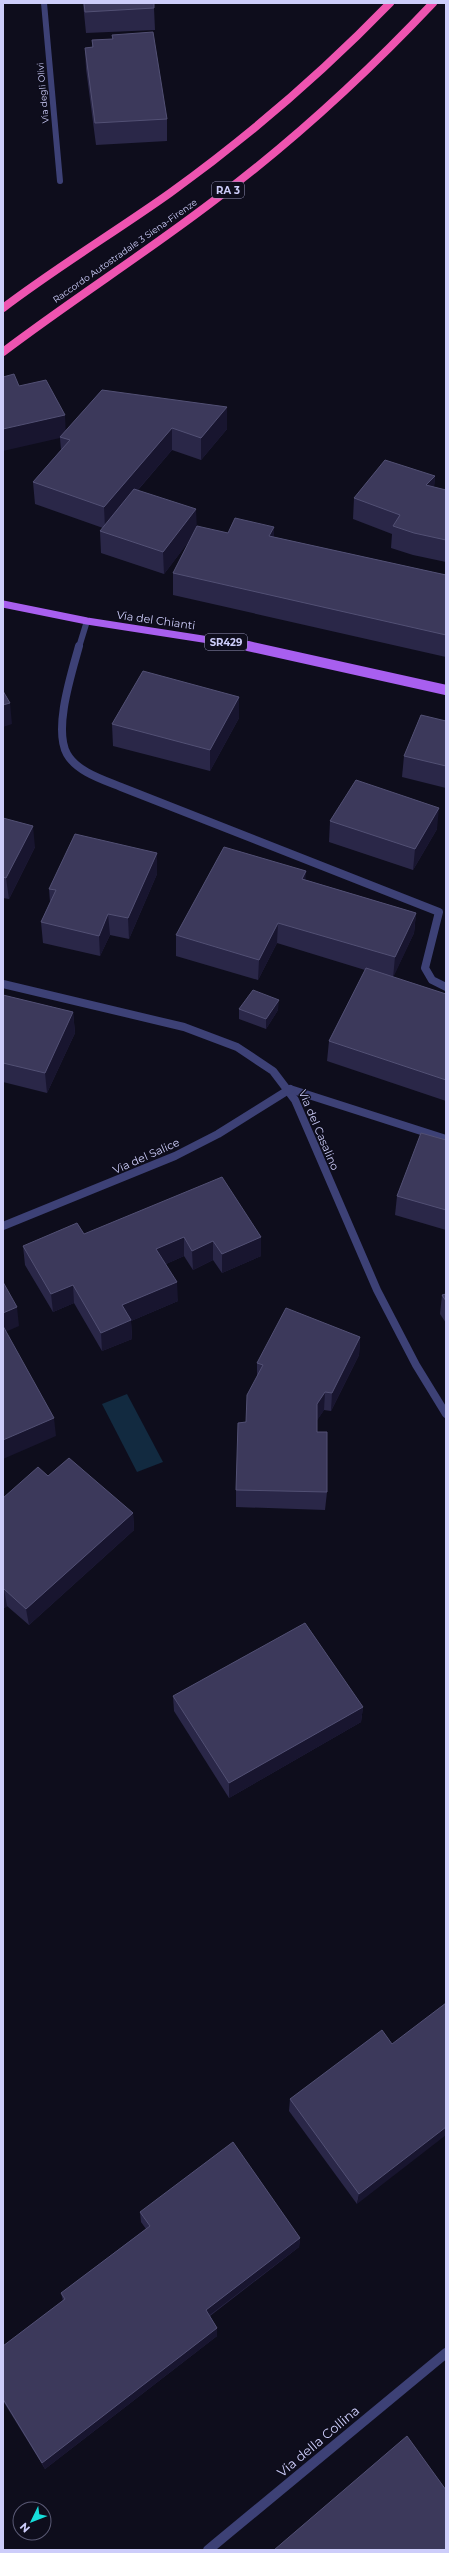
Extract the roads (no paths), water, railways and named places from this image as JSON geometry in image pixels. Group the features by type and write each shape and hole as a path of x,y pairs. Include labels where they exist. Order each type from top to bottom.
{"highway":[{"name":"Raccordo Autostradale 3 Siena-Firenze","path":"3,308 169,193 240,141 323,71 390,3"},
{"name":"Raccordo Autostradale 3 Siena-Firenze","path":"3,352 215,200 271,155 356,82 433,3"}],"main road":[{"name":"Via del Chianti","path":"3,604 87,620 261,648 446,690"}],"street":[{"name":"Via degli Olivi","path":"44,3 60,181"},
{"path":"87,620 62,722 63,745 70,758 85,770 121,787 439,912 425,968 427,975 446,987"},
{"name":"Via del Casalino","path":"3,984 184,1027 209,1035 224,1041 258,1060 282,1079 290,1089 377,1292 414,1362 446,1414"},
{"path":"290,1089 446,1139"},
{"name":"Via del Salice","path":"3,1226 175,1156 218,1134 290,1089"},
{"name":"Via della Collina","path":"208,2550 446,2353"}],"water":[{"path":"127,1394 163,1462 137,1472 102,1404"}]}
